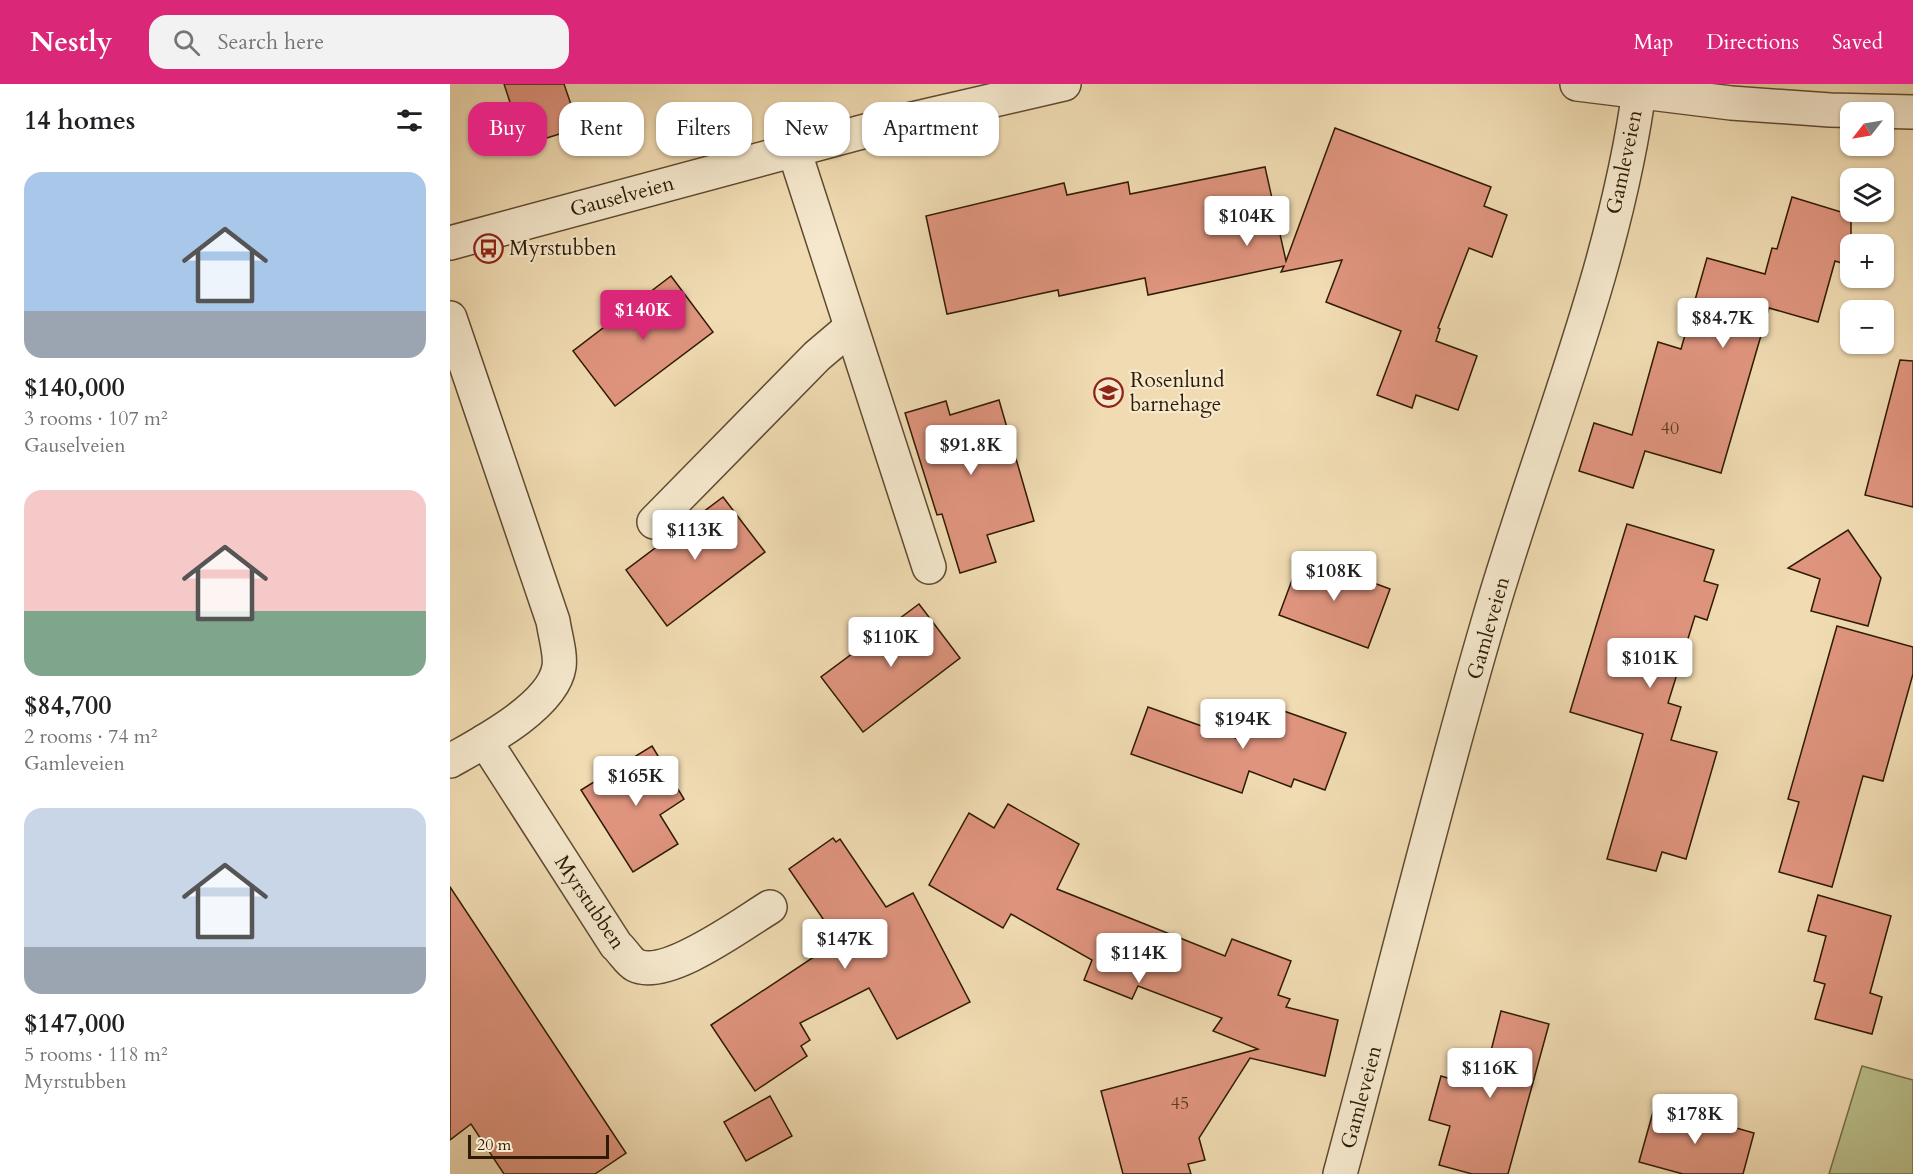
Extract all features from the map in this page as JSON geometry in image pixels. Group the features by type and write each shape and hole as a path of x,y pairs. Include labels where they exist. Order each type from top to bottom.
{"street":[{"name":"Gauselveien","path":"850,136 1008,95 1064,84"},
{"path":"1577,84 1640,88 1731,103 1830,110 1913,112"},
{"name":"Gamleveien","path":"1340,1174 1489,618 1572,366 1596,280 1625,163 1640,88"},
{"name":"Gauselveien","path":"450,243 772,156"},
{"path":"796,156 929,567"},
{"path":"450,318 554,621 559,668 541,702 486,741 450,761"},
{"path":"654,522 817,356 850,328"},
{"name":"Myrstubben","path":"486,741 616,945 635,965 654,968 680,961 770,907"}],"green space":[{"path":"1862,1066 1913,1080 1913,1174 1829,1174"}],"building":[{"path":"504,84 564,84 570,102 559,102 559,134 547,138 547,102 510,102"},
{"path":"1335,128 1491,187 1484,206 1507,215 1492,257 1469,248 1438,328 1440,329 1436,341 1477,356 1458,410 1416,395 1412,408 1377,395 1401,331 1326,302 1342,260 1281,272 1284,266 1148,295 1145,278 1059,296 1058,290 947,314 926,216 1064,183 1067,195 1128,182 1130,194 1265,167 1286,261"},
{"path":"1792,197 1840,212 1840,222 1851,222 1851,234 1840,234 1840,263 1835,261 1818,322 1769,308 1721,473 1645,451 1633,488 1579,471 1594,423 1632,435 1658,342 1681,349 1707,258 1765,274 1772,248 1777,249"},
{"path":"671,276 713,332 615,406 573,351"},
{"path":"1900,360 1913,361 1913,507 1865,495"},
{"path":"999,400 1034,521 987,535 996,562 960,573 942,514 937,515 905,413 946,401 950,415"},
{"path":"723,497 765,552 667,626 626,570"},
{"path":"1627,524 1714,550 1704,581 1718,585 1707,620 1695,616 1668,703 1681,707 1671,740 1717,752 1686,859 1662,852 1656,871 1607,859 1643,734 1570,712"},
{"path":"1848,530 1881,578 1868,626 1811,611 1820,579 1788,568"},
{"path":"1301,556 1390,589 1368,648 1279,615"},
{"path":"919,604 960,658 863,732 821,677"},
{"path":"1837,626 1913,647 1913,674 1883,781 1863,776 1832,887 1779,872 1799,802 1788,799"},
{"path":"1148,707 1244,741 1254,712 1277,720 1281,710 1346,733 1325,790 1294,779 1291,787 1249,771 1242,793 1131,754"},
{"path":"652,746 684,799 660,815 678,844 633,872 581,790"},
{"path":"1008,804 1079,844 1057,889 1225,956 1232,939 1291,961 1278,995 1290,999 1286,1007 1338,1020 1325,1076 1250,1058 1199,1138 1205,1160 1188,1164 1191,1174 1123,1174 1101,1091 1258,1049 1213,1031 1222,1018 1138,986 1132,999 1084,980 1092,960 1011,914 1003,928 929,885 969,813 994,828"},
{"path":"833,838 836,842 840,839 886,907 913,893 970,1002 897,1039 869,988 800,1023 810,1040 801,1046 807,1056 755,1091 711,1025 829,947 825,939 834,935 789,869"},
{"path":"450,887 626,1153 595,1174 504,1174 471,1124 450,1140"},
{"path":"1818,895 1891,916 1870,993 1882,997 1872,1034 1815,1019 1825,984 1814,981 1826,936 1808,931"},
{"path":"1501,1011 1549,1024 1508,1174 1472,1174 1439,1165 1450,1126 1429,1120 1441,1076 1461,1082 1469,1053 1489,1059"},
{"path":"770,1096 792,1136 746,1161 724,1122"},
{"path":"1655,1105 1754,1133 1743,1174 1683,1174 1639,1162"}],"place":[{"name":"Myrstubben","path":"488,248"},
{"name":"Rosenlund barnehage","path":"1109,392"}]}
